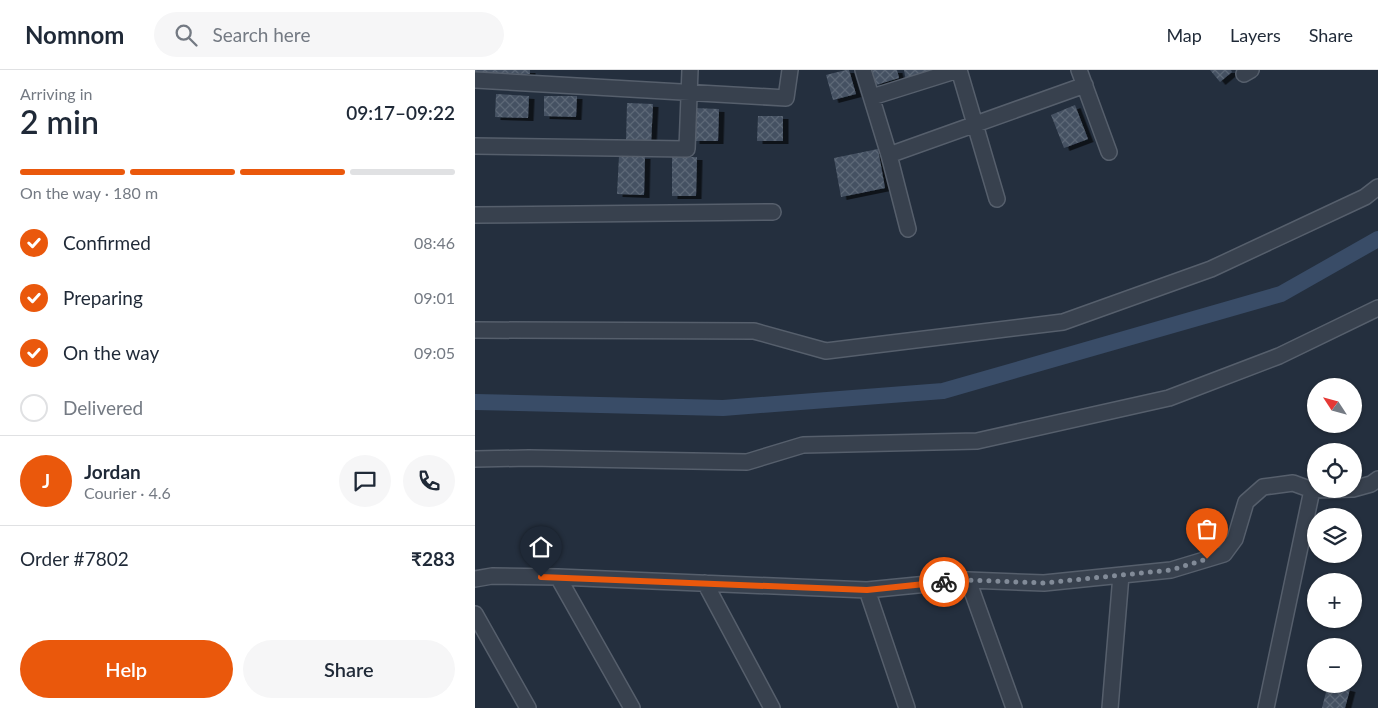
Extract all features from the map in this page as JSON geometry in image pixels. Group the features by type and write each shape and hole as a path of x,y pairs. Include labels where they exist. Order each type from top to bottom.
{"street":[{"path":"475,146 687,149 690,70"},
{"path":"475,80 786,98 790,70"},
{"path":"863,70 889,155 908,229"},
{"path":"872,98 959,70 997,199"},
{"path":"1079,70 1109,152"},
{"path":"889,155 1085,85"},
{"path":"475,330 754,331 826,351 1063,322 1211,269 1365,197 1378,187"},
{"path":"475,215 773,212"},
{"path":"475,459 529,458 747,462 803,445 977,441 1169,398 1279,356 1378,308"},
{"path":"1362,486 1371,484 1378,479"},
{"path":"475,579 492,576 558,577 867,590 967,580 1044,583 1171,570 1224,554 1235,539 1246,502 1263,487 1293,483 1307,488"},
{"path":"1266,708 1310,498"},
{"path":"1110,708 1121,575"},
{"path":"558,577 632,708"},
{"path":"967,580 1014,708"},
{"path":"705,583 772,708"},
{"path":"867,590 907,708"},
{"path":"475,614 527,708"}],"building":[{"path":"475,70 530,70 530,74 475,73"},
{"path":"849,70 856,94 833,100 826,75"},
{"path":"872,70 897,70 899,78 876,85"},
{"path":"904,70 928,70 929,75 906,81"},
{"path":"1210,70 1231,70 1232,72 1220,82"},
{"path":"496,94 529,96 528,118 495,117"},
{"path":"544,96 577,96 576,117 544,116"},
{"path":"627,103 653,104 651,144 626,143"},
{"path":"1075,105 1088,139 1064,148 1051,115"},
{"path":"694,108 719,109 718,141 694,141"},
{"path":"758,116 783,116 783,141 757,141"},
{"path":"878,149 885,188 841,197 834,158"},
{"path":"619,156 645,156 644,195 617,194"},
{"path":"672,157 697,157 696,196 672,196"},
{"path":"1326,693 1349,693 1345,708 1322,708"}],"waterway":[{"path":"475,402 723,408 943,391 1281,294 1378,239"}],"way so far":[{"path":"944,582 967,580 1044,583 1171,570 1207,559"}],"route":[{"path":"541,577 867,590 944,582"}]}
